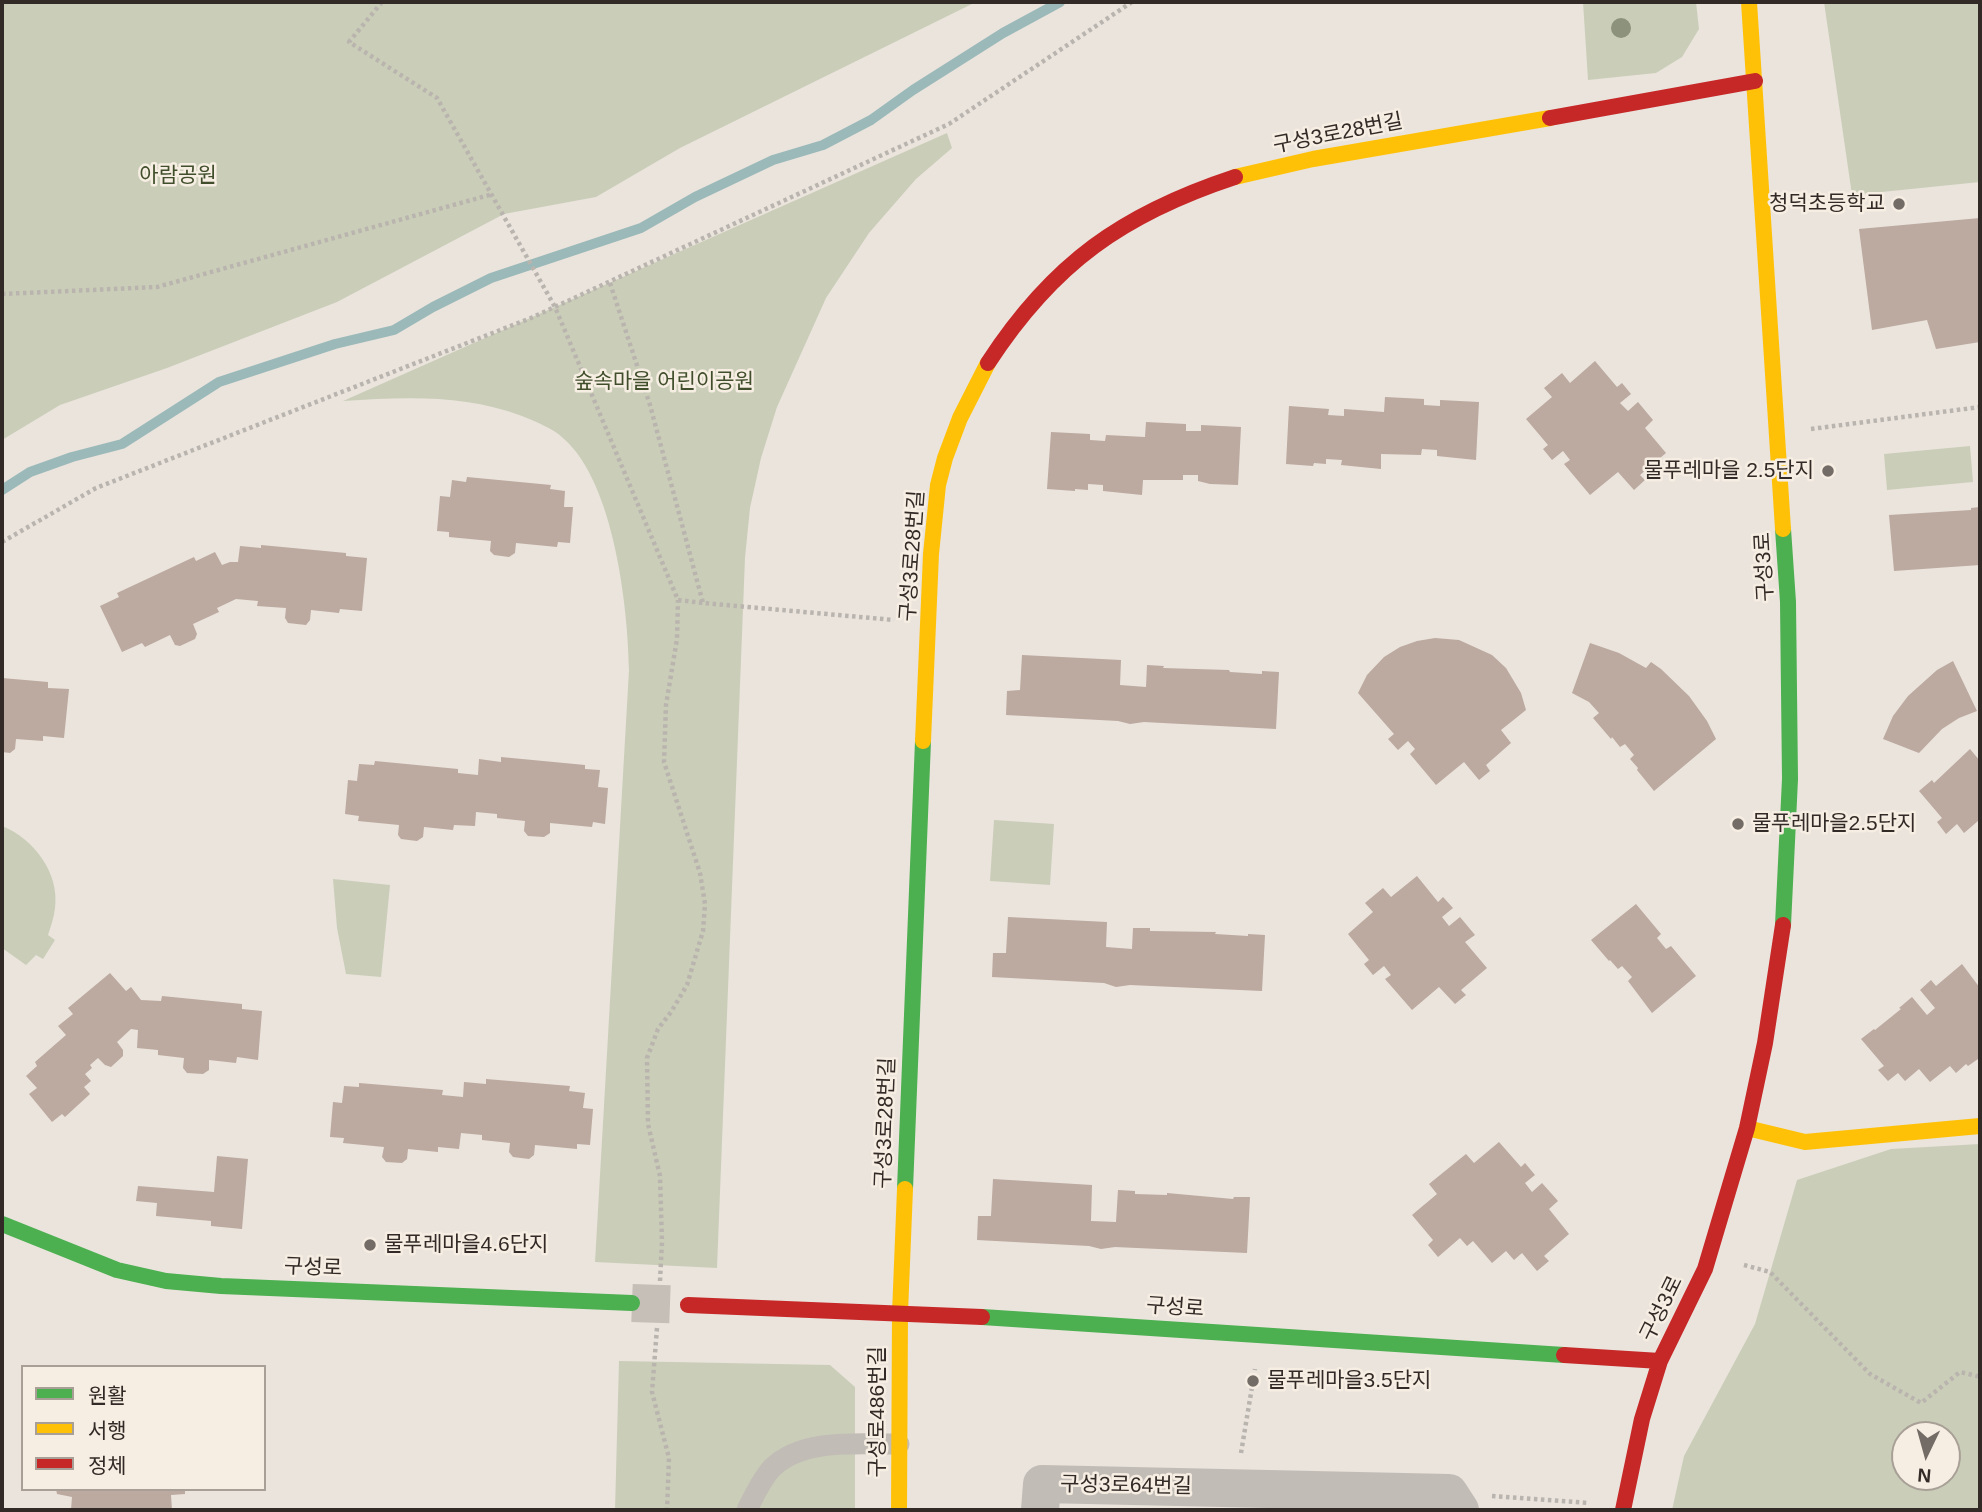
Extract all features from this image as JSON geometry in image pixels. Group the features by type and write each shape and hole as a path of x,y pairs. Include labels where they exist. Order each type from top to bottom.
{"street":[{"name":"구성3로","path":"1623,1508 1643,1419 1660,1361 1705,1269 1747,1128 1786,908 1791,694 1788,602 1749,2"},
{"name":"구성3로28번길","path":"900,1313 931,554 940,477 948,446 962,413 987,368 1022,315 1052,281 1085,251 1124,226 1198,191 1284,164 1755,81"},
{"path":"1747,1128 1805,1142 1980,1126"},
{"name":"구성로","path":"2,1224 117,1270 166,1281 221,1286 632,1303"},
{"name":"구성로","path":"688,1305 958,1315 1660,1361"},
{"name":"구성로486번길","path":"899,1510 900,1313"},
{"name":"구성3로64번길","path":"1040,1510 1042,1484 1235,1499 1455,1502"}],"lane":[{"path":"747,1510 759,1486 774,1467 796,1453 826,1446 899,1444"}],"path":[{"path":"382,2 349,42 437,98 555,307 678,600 677,639 666,705 664,762 701,873 705,904 703,931 687,985 658,1029 647,1058 648,1124 660,1176 660,1289"},
{"path":"2,542 96,488 555,307 949,124 1132,2"},
{"path":"2,294 157,287 493,194"},
{"path":"610,283 650,405 703,603"},
{"path":"1778,434 1980,407"},
{"path":"678,600 930,624"},
{"path":"1770,1272 1870,1374 1921,1403 1960,1372 1980,1379"},
{"path":"658,1326 652,1392 669,1458 667,1510"},
{"path":"1235,1499 1260,1335"},
{"path":"1455,1502 1623,1508"}],"green space":[{"name":"아람공원","path":"2,2 976,2 680,148 596,197 504,214 337,302 167,368 60,405 2,440"},
{"path":"1583,2 1696,2 1699,29 1682,57 1656,73 1588,80"},
{"path":"1824,2 1980,2 1980,182 1852,195"},
{"name":"숲속마을 어린이공원","path":"947,133 952,148 916,179 869,233 826,298 777,407 761,458 750,508 745,558 717,1268 595,1262 629,670 621,581 606,515 595,485 581,459 560,435 550,428 500,409 456,401 411,398 343,401"},
{"path":"1970,446 1973,482 1887,490 1884,454"},
{"path":"994,820 1054,824 1050,885 990,881"},
{"path":"2,826 34,848 49,870 53,882 55,911 48,935 55,940 43,959 36,955 26,965 2,948"},
{"path":"333,879 390,885 381,977 346,974 337,928"},
{"path":"1980,1144 1980,1510 1672,1510 1684,1456 1755,1324 1797,1180 1891,1149"},
{"path":"619,1361 830,1365 855,1387 855,1510 615,1510"}],"building":[{"path":"1980,218 1980,342 1936,349 1927,320 1872,330 1859,229"},
{"path":"1595,361 1617,387 1622,383 1631,394 1620,403 1628,411 1638,402 1653,420 1645,428 1666,453 1640,475 1645,480 1634,490 1618,472 1590,495 1564,464 1570,460 1563,451 1552,460 1543,449 1548,445 1526,419 1552,397 1544,388 1562,373 1570,383"},
{"path":"1385,397 1424,399 1424,405 1440,406 1440,400 1479,402 1476,460 1437,456 1437,450 1422,449 1421,455 1381,454 1381,469 1341,465 1342,460 1326,459 1326,464 1314,463 1313,466 1286,464 1289,406 1329,409 1328,415 1344,416 1344,409 1384,412"},
{"path":"1146,422 1186,424 1186,431 1201,431 1201,425 1241,427 1238,485 1210,484 1198,481 1198,475 1183,475 1183,480 1143,480 1142,495 1103,491 1103,485 1088,484 1088,490 1047,489 1051,432 1090,434 1090,440 1105,441 1106,435 1145,437"},
{"path":"467,477 551,485 550,489 565,491 564,507 573,507 570,543 558,542 557,547 516,543 515,553 509,557 494,555 490,551 491,541 449,537 449,532 437,531 440,496 450,497 452,480 466,482"},
{"path":"1980,507 1980,565 1894,571 1889,515 1971,510"},
{"path":"261,545 346,553 346,556 367,558 362,611 340,609 339,613 311,610 310,620 306,625 288,623 285,618 286,608 257,606 258,601 236,599 217,608 219,612 193,624 197,634 195,639 180,646 175,645 170,635 145,647 142,643 122,652 100,606 119,597 117,593 194,557 196,561 215,552 222,565 238,562 240,546 261,548"},
{"path":"1435,638 1459,640 1492,655 1506,668 1521,693 1526,710 1501,730 1511,743 1486,765 1490,771 1479,780 1464,762 1436,785 1410,754 1415,749 1408,741 1398,750 1388,739 1394,734 1358,693 1367,675 1384,657 1400,647"},
{"path":"1590,643 1619,653 1646,668 1651,662 1661,669 1689,696 1716,739 1654,791 1630,759 1634,755 1625,744 1620,747 1612,737 1611,739 1593,718 1599,713 1589,702 1572,693"},
{"path":"1022,655 1121,660 1120,685 1146,687 1147,665 1262,674 1262,671 1279,672 1276,729 1144,722 1130,724 1118,721 1006,715 1007,691 1020,690"},
{"path":"1953,661 1977,711 1942,729 1919,753 1883,739 1893,716 1908,696 1937,670"},
{"path":"2,678 48,682 48,688 69,689 64,738 43,736 43,741 16,739 15,749 10,753 2,752"},
{"path":"1970,749 1980,761 1980,824 1978,821 1964,833 1957,824 1946,834 1937,822 1942,818 1919,791 1932,780 1934,783"},
{"path":"501,757 585,765 585,769 600,770 598,787 608,788 605,824 593,822 592,827 550,823 550,833 544,837 528,836 524,831 525,821 497,818 497,814 476,812 475,826 454,825 453,830 424,827 423,837 417,841 401,839 398,835 399,825 358,821 359,816 345,814 348,780 357,781 359,764 374,765 375,761 458,769 458,773 478,775 479,759 501,762"},
{"path":"1417,876 1438,902 1443,897 1453,908 1442,917 1449,926 1460,917 1475,935 1465,942 1487,968 1461,990 1466,995 1455,1004 1439,987 1412,1010 1385,979 1391,975 1384,966 1373,975 1364,964 1369,960 1348,934 1373,912 1365,903 1383,888 1391,897"},
{"path":"1636,904 1661,934 1657,938 1666,949 1671,946 1696,976 1652,1013 1628,981 1632,977 1622,966 1618,969 1609,961 1591,940"},
{"path":"1008,917 1107,922 1106,947 1132,949 1133,928 1265,935 1262,991 1130,985 1116,987 1104,983 992,977 993,953 1006,953"},
{"path":"1962,964 1980,988 1980,1062 1978,1059 1968,1066 1966,1064 1956,1073 1950,1066 1930,1082 1919,1069 1905,1081 1898,1073 1888,1081 1878,1070 1884,1066 1861,1039 1901,1009 1899,1008 1912,997 1927,1015 1935,1008 1920,990 1931,980 1936,986"},
{"path":"110,973 126,991 131,987 141,1000 161,1001 162,996 242,1004 242,1009 262,1011 258,1060 237,1057 236,1063 209,1060 209,1070 203,1074 187,1073 183,1068 184,1058 158,1055 158,1050 137,1048 138,1030 131,1029 117,1042 123,1050 123,1056 111,1067 98,1058 90,1065 92,1068 85,1074 91,1081 84,1087 90,1094 65,1117 62,1114 52,1122 29,1094 37,1088 26,1076 37,1066 35,1062 66,1035 58,1026 73,1014 68,1008"},
{"path":"486,1079 570,1086 569,1091 585,1093 583,1108 593,1109 590,1145 577,1144 577,1149 535,1145 534,1155 529,1159 513,1157 509,1152 510,1143 482,1140 482,1135 461,1133 459,1149 438,1147 438,1152 408,1149 407,1159 402,1163 386,1162 382,1157 384,1147 343,1143 344,1138 330,1137 333,1102 342,1103 344,1086 359,1087 359,1083 443,1090 442,1095 463,1097 464,1082 486,1084"},
{"path":"1499,1142 1521,1167 1525,1163 1535,1175 1525,1183 1532,1192 1542,1183 1558,1201 1549,1209 1569,1234 1544,1256 1549,1261 1537,1271 1522,1253 1514,1260 1506,1251 1492,1263 1473,1241 1467,1246 1460,1238 1438,1257 1428,1245 1433,1240 1412,1215 1437,1194 1429,1184 1466,1154 1474,1163"},
{"path":"217,1156 248,1159 242,1229 211,1226 211,1221 156,1216 157,1203 136,1201 138,1186 214,1192"},
{"path":"993,1179 1092,1185 1091,1221 1116,1222 1118,1190 1135,1191 1135,1194 1167,1193 1233,1199 1250,1197 1247,1253 1115,1247 1101,1249 1089,1246 977,1240 978,1216 991,1216"},
{"path":"56,1491 185,1491 185,1494 171,1495 172,1510 71,1510 72,1497 57,1494"}],"waterway":[{"path":"2,490 30,472 72,457 122,444 219,382 335,344 394,330 491,278 641,228 695,197 773,160 823,145 871,120 1003,33 1060,2"}],"tunnel":[{"path":"632,1303 688,1305"}],"traffic: fast":[{"path":"1783,529 1788,602 1790,779 1783,925"},
{"path":"905,1189 923,741"},
{"path":"2,1224 117,1270 166,1281 221,1286 632,1303"},
{"path":"982,1317 1564,1355"}],"traffic: slow":[{"path":"1749,2 1783,529"},
{"path":"1235,177 1313,159 1550,118"},
{"path":"923,741 931,554 938,485 960,418 988,363"},
{"path":"1747,1128 1805,1142 1980,1126"},
{"path":"899,1510 900,1313 905,1189"}],"traffic: jam":[{"path":"1550,118 1755,81"},
{"path":"988,363 1038,297 1094,246 1158,208 1235,177"},
{"path":"1623,1510 1642,1419 1660,1361 1705,1269 1747,1128 1765,1043 1783,925"},
{"path":"688,1305 982,1317"},
{"path":"1564,1355 1660,1361"}],"place":[{"name":"청덕초등학교","path":"1899,204"},
{"name":"물푸레마을 2.5단지","path":"1828,471"},
{"name":"물푸레마을2.5단지","path":"1738,824"},
{"name":"물푸레마을4.6단지","path":"370,1245"},
{"name":"물푸레마을3.5단지","path":"1253,1381"}]}
